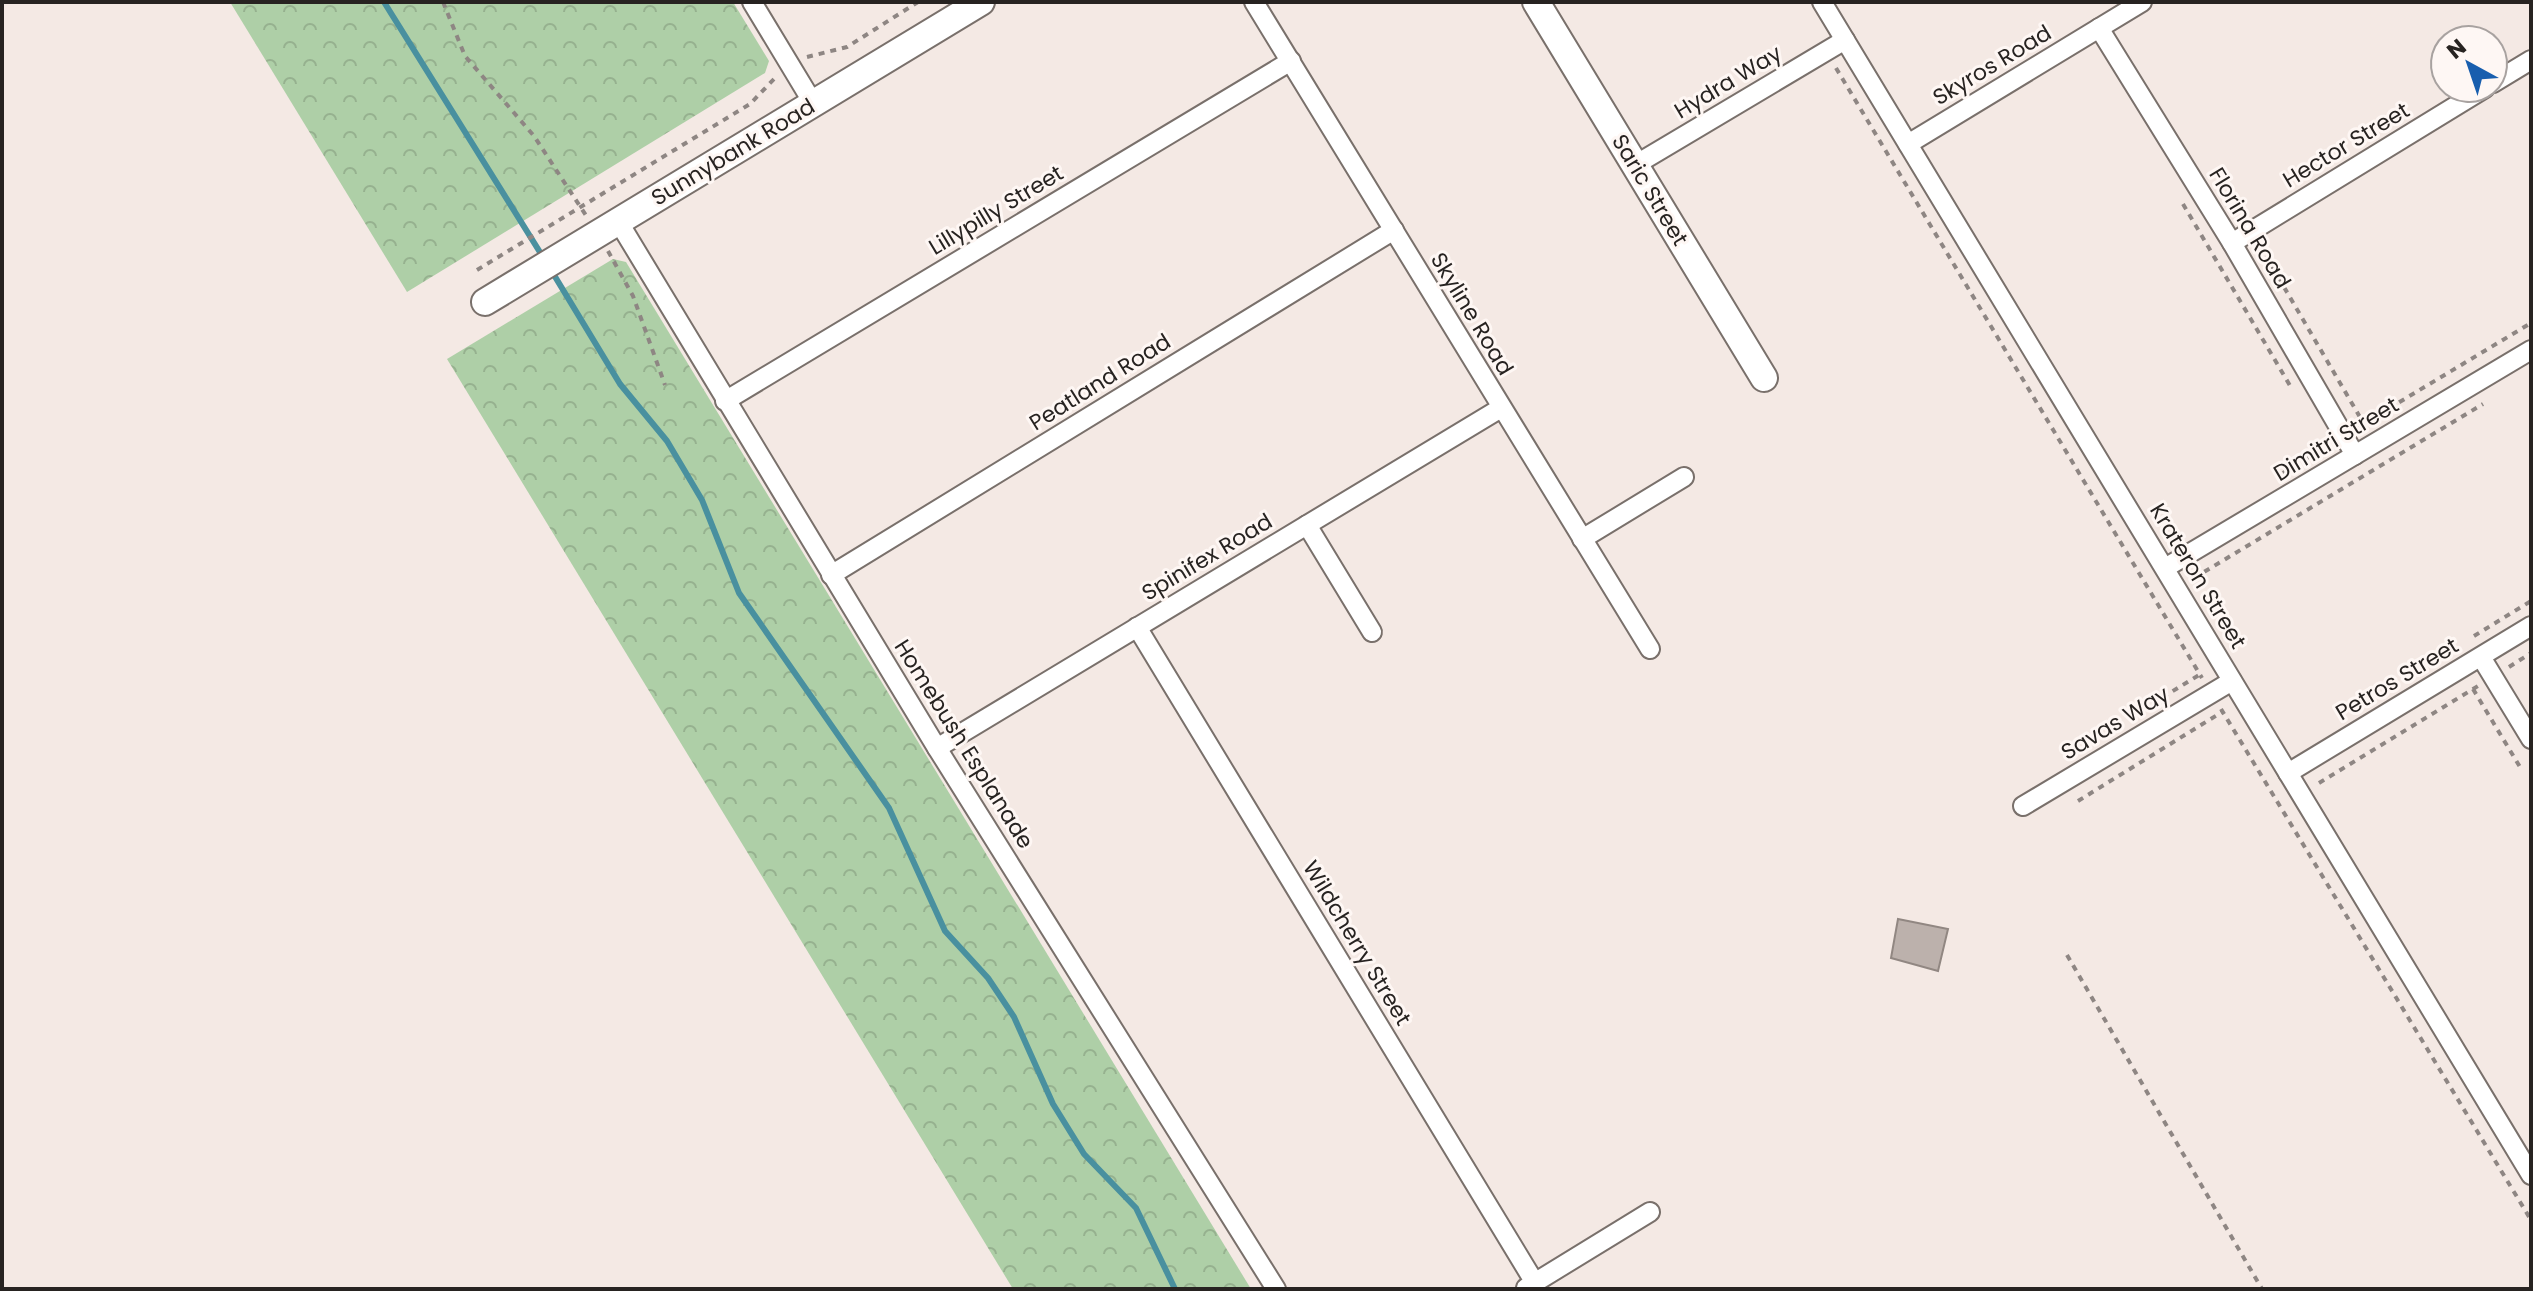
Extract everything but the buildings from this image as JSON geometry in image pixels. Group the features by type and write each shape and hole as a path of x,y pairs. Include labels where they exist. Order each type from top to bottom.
{"street":[{"path":"752,2 813,103"},
{"name":"Sunnybank Road","path":"485,302 981,2"},
{"name":"Skyline Road","path":"1254,2 1650,649"},
{"name":"Saric Street","path":"1536,2 1764,378"},
{"name":"Krateron Street","path":"1822,2 2531,1175"},
{"name":"Skyros Road","path":"1908,144 2142,2"},
{"name":"Florina Road","path":"2099,28 2232,243 2355,455"},
{"name":"Hydra Way","path":"1635,165 1845,40"},
{"path":"2509,73 2531,60"},
{"name":"Lillypilly Street","path":"725,401 1291,61"},
{"name":"Hector Street","path":"2232,243 2459,104"},
{"name":"Homebush Esplanade","path":"608,227 725,401 937,748 1276,1289"},
{"name":"Peatland Road","path":"831,575 1394,230"},
{"name":"Dimitri Street","path":"2165,568 2531,350"},
{"name":"Spinifex Road","path":"937,748 1501,408"},
{"path":"1582,539 1684,477"},
{"path":"1307,525 1372,632"},
{"name":"Petros Street","path":"2288,773 2531,626"},
{"name":"Wildcherry Street","path":"1137,627 1530,1286"},
{"path":"2481,657 2531,739"},
{"name":"Savas Way","path":"2023,806 2232,681"},
{"path":"1530,1286 1650,1212"}],"path":[{"path":"443,2 465,56 494,94 534,136 580,207 608,227 665,385"},
{"path":"477,270 750,104 791,66 813,54 847,47 918,2"},
{"path":"1835,66 2531,1220"},
{"path":"2182,202 2294,392"},
{"path":"2259,246 2364,424"},
{"path":"2194,578 2491,399"},
{"path":"2318,433 2326,447"},
{"path":"2319,783 2531,653"},
{"path":"2135,714 2221,662"},
{"path":"2473,689 2520,767"},
{"path":"2078,801 2222,712"},
{"path":"2067,955 2262,1289"}],"green space":[{"path":"230,2 733,2 769,61 765,73 407,292"},
{"path":"613,259 626,262 1251,1289 1013,1289 447,359"}],"waterway":[{"path":"384,2 543,257"},
{"path":"551,270 620,384 667,441 702,500 739,593 889,808 945,931 988,978 1014,1017 1053,1104 1084,1154 1136,1208 1175,1289"}]}
